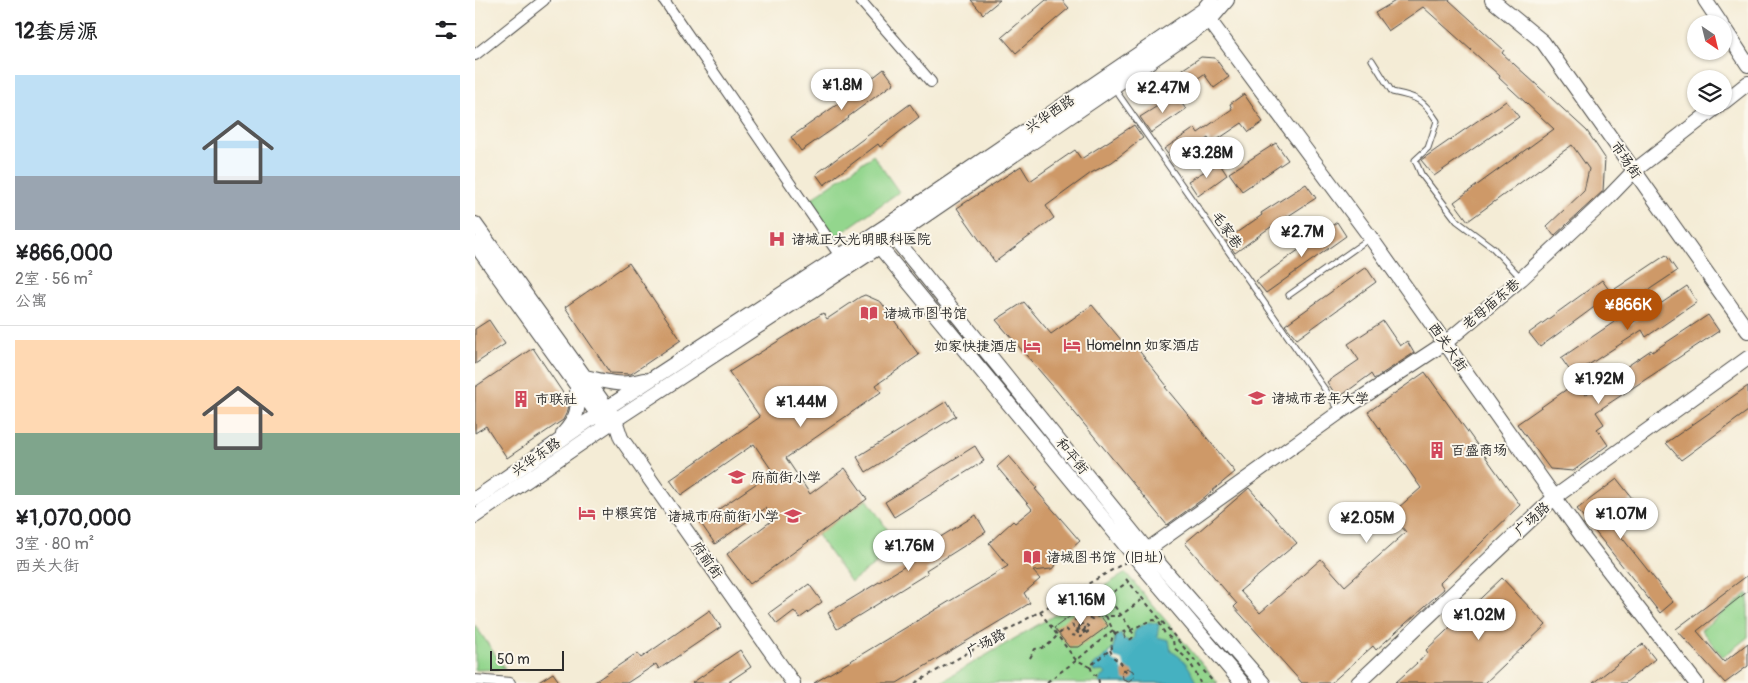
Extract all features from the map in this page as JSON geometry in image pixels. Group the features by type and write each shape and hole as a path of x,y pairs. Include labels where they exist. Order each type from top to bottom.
{"street":[{"path":"475,55 543,0"},
{"path":"664,0 840,256"},
{"path":"861,0 931,82"},
{"path":"607,417 1113,87 1205,8 1227,0"},
{"name":"市场街","path":"1492,0 1543,42 1748,331"},
{"path":"1705,0 1715,15"},
{"name":"兴华西路","path":"890,231 1205,8"},
{"name":"西关大街","path":"1205,8 1582,536 1696,683"},
{"path":"1733,42 1748,65"},
{"path":"1732,96 1748,83"},
{"name":"老母庙东巷","path":"1147,550 1341,412 1445,343 1521,278 1607,199 1634,171 1706,115"},
{"name":"府前街","path":"475,224 621,438 793,683"},
{"name":"和平街","path":"890,231 1147,550 1263,683"},
{"path":"475,516 607,417 657,376 840,256 875,241"},
{"name":"和平街","path":"875,241 1135,558 1242,683"},
{"name":"府前街","path":"475,244 581,380"},
{"name":"广场路","path":"1358,683 1555,497 1748,358"},
{"path":"552,446 573,423 579,404 581,380 629,384 657,376"},
{"name":"兴华东路","path":"475,499 552,446 607,417"},
{"path":"475,680 510,683"}],"lane":[{"path":"1372,60 1392,92 1414,96 1429,108 1437,121 1428,148 1415,160 1421,174 1457,221 1493,248 1521,278"},
{"name":"毛家巷","path":"1113,87 1341,412"},
{"path":"1289,295 1370,238"}],"path":[{"name":"广场路","path":"915,683 1135,558"},
{"path":"1094,605 1127,581 1214,683"},
{"path":"1082,588 1102,616"},
{"path":"1107,596 1132,630"},
{"path":"1088,626 1087,631 1078,633 1074,630 1072,623 1076,618 1082,616 1092,619 1102,616 1119,616 1143,599"},
{"path":"1040,612 1077,660 1090,668 1093,674 1098,676 1099,683"},
{"path":"1106,616 1115,634"},
{"path":"1090,668 1112,648 1111,640 1115,634 1132,630 1147,621 1154,620 1159,622 1162,631 1173,640 1174,648 1183,654 1194,667 1200,683"},
{"path":"1085,629 1078,632 1077,626 1084,623 1088,626"},
{"path":"1030,658 1035,649 1043,649 1050,645 1066,629 1075,636 1081,637 1088,632 1088,626"},
{"path":"1047,682 1113,630"},
{"path":"1110,650 1113,658 1121,663 1124,670 1129,673"}],"green space":[{"path":"873,155 899,192 834,238 808,201"},
{"path":"867,499 899,547 851,582 817,535"},
{"path":"1126,573 1218,683 939,683"},
{"path":"1748,593 1748,637 1723,657 1701,630"},
{"path":"475,625 505,669 475,670"}],"water":[{"path":"1149,622 1159,624 1157,637 1169,640 1171,651 1187,664 1196,683 1100,683 1100,679 1106,674 1103,671 1094,672 1092,667 1113,649 1115,637 1121,633 1123,639 1130,641 1134,638 1137,628"}],"pier":[{"path":"1111,651 1115,658 1123,661 1125,669 1133,671 1134,677 1129,681 1123,679 1123,671 1120,664 1113,661 1109,654"}],"building":[{"path":"971,0 1000,0 983,14"},
{"path":"1046,0 1062,0 1069,8 1016,53 1002,37"},
{"path":"1397,0 1449,0 1504,50 1502,53 1587,131 1605,158 1603,191 1554,236 1547,226 1584,191 1589,169 1572,145 1468,221 1454,202 1554,129 1499,78 1500,76 1423,7 1388,31 1375,13"},
{"path":"1201,57 1215,58 1229,77 1214,88 1204,74 1181,90 1171,77"},
{"path":"884,69 894,83 849,118 801,151 791,137"},
{"path":"1244,94 1263,122 1249,132 1242,123 1211,144 1208,138 1174,162 1164,149 1195,128 1198,133 1232,109 1230,104"},
{"path":"1175,95 1186,109 1151,133 1140,117"},
{"path":"1506,101 1519,117 1434,176 1421,160"},
{"path":"910,104 919,117 880,147 878,144 824,185 816,174"},
{"path":"1134,125 1143,138 1112,162 1091,173 1046,206 1054,218 995,262 957,208 1021,166 1030,181 1075,150 1081,159"},
{"path":"1276,143 1288,160 1242,191 1229,173"},
{"path":"1219,163 1227,175 1198,196 1188,181"},
{"path":"1306,184 1316,198 1235,253 1226,240 1262,215 1261,213"},
{"path":"1337,222 1346,236 1266,293 1256,281"},
{"path":"1666,255 1677,271 1626,305 1615,289"},
{"path":"629,263 681,340 631,374 610,373 565,307"},
{"path":"1366,267 1376,282 1297,339 1285,325"},
{"path":"1602,280 1612,294 1540,347 1529,333"},
{"path":"1687,286 1697,302 1646,337 1642,330 1573,375 1561,358 1623,316 1629,325"},
{"path":"865,295 881,302 919,355 876,385 881,392 786,458 810,494 845,468 867,499 750,584 727,554 774,519 766,508 715,544 700,522 773,472 754,444 681,495 670,480 760,417 729,372 823,313 827,319"},
{"path":"1024,302 1051,334 1092,305 1127,347 1133,343 1167,386 1165,387 1235,472 1167,525 996,320"},
{"path":"1708,315 1719,331 1596,412 1604,424 1597,429 1608,445 1573,471 1550,469 1517,424 1577,382 1585,395 1651,350 1652,352"},
{"path":"489,320 505,344 475,364 475,329"},
{"path":"1383,321 1400,346 1407,341 1414,353 1374,379 1371,374 1338,398 1327,382 1359,360 1348,344"},
{"name":"市联社","path":"533,348 569,402 568,410 563,420 507,458 486,426 475,433 475,387"},
{"path":"1425,372 1520,505 1440,583 1444,589 1376,650 1373,646 1331,683 1302,683 1234,607 1237,604 1185,543 1249,488 1297,543 1240,591 1260,613 1321,559 1345,586 1406,532 1391,514 1421,488 1368,412"},
{"path":"1748,386 1748,411 1681,460 1666,443"},
{"path":"947,401 956,416 866,472 857,457"},
{"path":"975,446 984,461 894,517 885,502"},
{"path":"1009,456 1080,541 1056,562 1055,567 1033,571 1040,579 1024,593 1030,603 897,683 814,683 1008,566 989,543 1013,521 1015,523 1032,509 997,467"},
{"path":"1617,479 1632,498 1608,520 1673,602 1660,613 1577,509"},
{"path":"976,515 986,532 926,570 928,573 837,629 828,613 925,554 921,549"},
{"path":"1748,575 1748,591 1697,631 1724,662 1748,643 1748,666 1725,683 1676,629"},
{"path":"1502,578 1546,625 1485,683 1395,683 1428,653 1426,650"},
{"path":"809,584 822,602 800,618 794,611 777,624 769,613"},
{"path":"1090,602 1108,626 1079,647 1069,647 1054,628"},
{"path":"710,610 721,627 659,669 656,664 627,683 593,683 637,653 641,658"},
{"path":"1643,644 1655,659 1625,683 1593,683"},
{"path":"740,650 751,667 727,683 692,683"},
{"path":"1127,668 1133,671 1134,677 1129,681 1123,679 1122,672"},
{"path":"553,673 560,683 537,683"}],"place":[{"name":"诸城正大光明眼科医院","path":"777,239"},
{"name":"诸城市图书馆","path":"869,313"},
{"name":"HomeInn 如家酒店","path":"1072,345"},
{"name":"如家快捷酒店","path":"1032,346"},
{"name":"诸城市老年大学","path":"1257,398"},
{"name":"市联社","path":"521,399"},
{"name":"百盛商场","path":"1437,450"},
{"name":"府前街小学","path":"737,477"},
{"name":"中粮宾馆","path":"587,513"},
{"name":"诸城市府前街小学","path":"793,516"},
{"name":"诸城图书馆（旧址）","path":"1032,557"}]}
